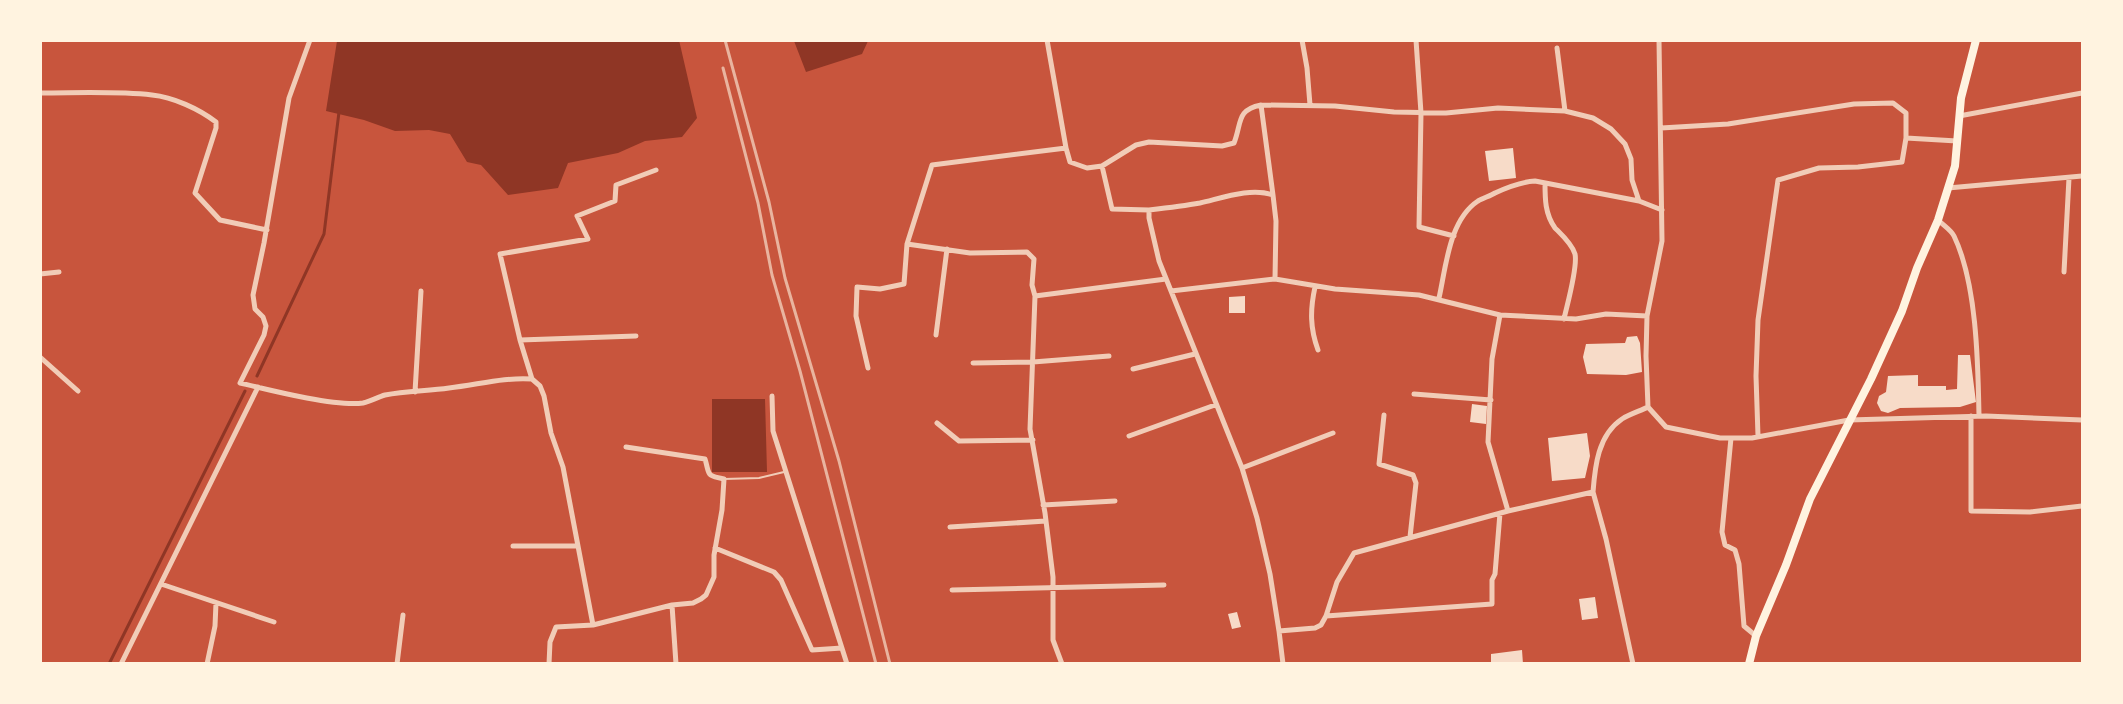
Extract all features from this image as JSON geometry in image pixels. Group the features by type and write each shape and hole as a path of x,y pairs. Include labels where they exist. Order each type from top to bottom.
{"main road":[{"path":"1749,663 1756,636 1810,500 1871,379 1902,311 1917,268 1938,220 1954,166 1961,98 1976,40"}],"street":[{"path":"310,40 289,98 267,230 253,295 255,309 263,317 266,326 260,344 240,383 337,402 364,403 383,396 498,380 532,379"},
{"path":"1047,40 1070,162 1088,168 1102,166 1136,145 1149,142 1222,146 1234,143 1241,116 1245,110 1261,105 1310,105 1421,113 1498,108 1565,111 1593,118 1611,129 1625,144 1631,159 1632,180 1639,201"},
{"path":"1302,40 1310,105"},
{"path":"1416,40 1421,113 1419,227 1454,236"},
{"path":"1659,40 1662,241 1647,316 1646,356 1648,406 1666,427 1720,438 1731,438 1758,436 1849,420 1979,416 2082,420"},
{"path":"1557,48 1565,111"},
{"path":"40,93 154,95 176,101 206,115 216,122 216,128 195,193 220,220 267,230"},
{"path":"1959,116 2082,93"},
{"path":"1661,128 1728,124 1854,104 1893,103 1906,113 1906,138 1902,162 1858,167 1819,168 1778,180 1758,320 1756,376 1758,436"},
{"path":"1261,105 1276,221 1275,279"},
{"path":"1906,138 1957,141"},
{"path":"868,368 856,316 857,287 880,289 904,284 907,244 933,165 1066,148"},
{"path":"1102,166 1112,209 1149,210 1239,194 1266,192 1273,195"},
{"path":"593,625 563,467 551,433 544,396 540,386 532,379 520,340 500,254 588,239 577,216 615,201 616,185 656,170"},
{"path":"1948,188 2082,176"},
{"path":"2064,272 2069,178"},
{"path":"1438,298 1461,218 1478,201 1523,182 1545,183 1639,201 1662,210"},
{"path":"1545,183 1545,206 1553,225 1575,254 1575,266 1564,319"},
{"path":"1149,210 1157,251 1166,279 1242,468 1257,518 1270,574 1283,663"},
{"path":"1938,220 1954,234 1966,273 1973,312 1979,416"},
{"path":"907,244 970,253 1028,252 1034,259 1032,285 1035,296 1030,429 1046,522 1054,589 1053,640 1062,663"},
{"path":"936,335 947,249"},
{"path":"40,274 59,272"},
{"path":"1035,296 1166,279"},
{"path":"1171,291 1275,279 1315,287 1438,298 1500,315 1564,319 1606,314 1647,316"},
{"path":"1315,287 1311,308 1312,334 1318,350"},
{"path":"415,392 421,291"},
{"path":"1500,315 1492,358 1488,442 1508,511"},
{"path":"520,340 636,336"},
{"path":"1133,369 1196,354"},
{"path":"973,363 1033,362 1109,356"},
{"path":"42,361 78,391"},
{"path":"121,663 258,387"},
{"path":"1414,394 1491,400"},
{"path":"772,396 772,431 787,471 847,663"},
{"path":"1129,436 1215,405"},
{"path":"1633,663 1606,539 1593,492 1595,461 1607,433 1621,420 1648,406"},
{"path":"1384,415 1379,465 1413,476 1416,483 1410,537"},
{"path":"1971,417 1971,511 2030,512 2082,506"},
{"path":"938,423 959,441 1033,440"},
{"path":"1242,468 1333,433"},
{"path":"1731,438 1722,532 1725,545 1735,550 1739,564 1744,626 1756,636"},
{"path":"549,663 550,642 556,627 593,625 672,605 693,603 706,595 714,577 715,548 722,510 724,479 707,473 705,459 626,447"},
{"path":"1279,631 1314,628 1321,625 1337,582 1354,553 1500,513 1593,492"},
{"path":"1043,505 1115,501"},
{"path":"1326,616 1492,603 1492,580 1495,574 1500,513"},
{"path":"950,527 1046,522"},
{"path":"513,546 578,546"},
{"path":"715,548 774,572 781,580 812,650 842,648"},
{"path":"160,584 274,622"},
{"path":"952,590 1164,585"},
{"path":"207,663 216,603"},
{"path":"672,605 676,663"},
{"path":"397,663 404,615"}],"lane":[{"path":"724,479 759,478 787,471"}],"shaded area":[{"path":"679,40 697,118 682,137 645,141 618,153 568,163 558,188 508,195 481,165 467,162 450,134 429,130 395,131 364,120 326,111 337,41"},
{"path":"794,41 868,41 862,54 806,72"},
{"path":"712,399 765,399 767,472 712,472"}],"building":[{"path":"1513,148 1516,178 1489,181 1485,151"},
{"path":"1245,296 1245,313 1229,313 1229,297"},
{"path":"1637,336 1640,343 1642,372 1626,375 1587,374 1583,357 1586,344 1625,343 1627,337"},
{"path":"1958,355 1970,355 1976,402 1960,407 1900,408 1888,413 1881,411 1877,403 1879,396 1886,392 1888,376 1918,375 1918,386 1946,386 1946,390 1957,389"},
{"path":"1472,404 1487,406 1486,424 1470,422"},
{"path":"1587,433 1590,456 1585,478 1552,481 1548,438"},
{"path":"1595,597 1598,618 1582,620 1579,599"},
{"path":"1237,612 1241,627 1232,629 1228,614"},
{"path":"1522,650 1523,664 1491,664 1491,654"}],"waterway":[{"path":"257,376 324,234 339,112"},
{"path":"109,664 245,391"}],"railway":[{"path":"725,40 769,202 785,278 839,461 890,664"},
{"path":"723,68 758,203 772,275 800,371 876,664"}]}
